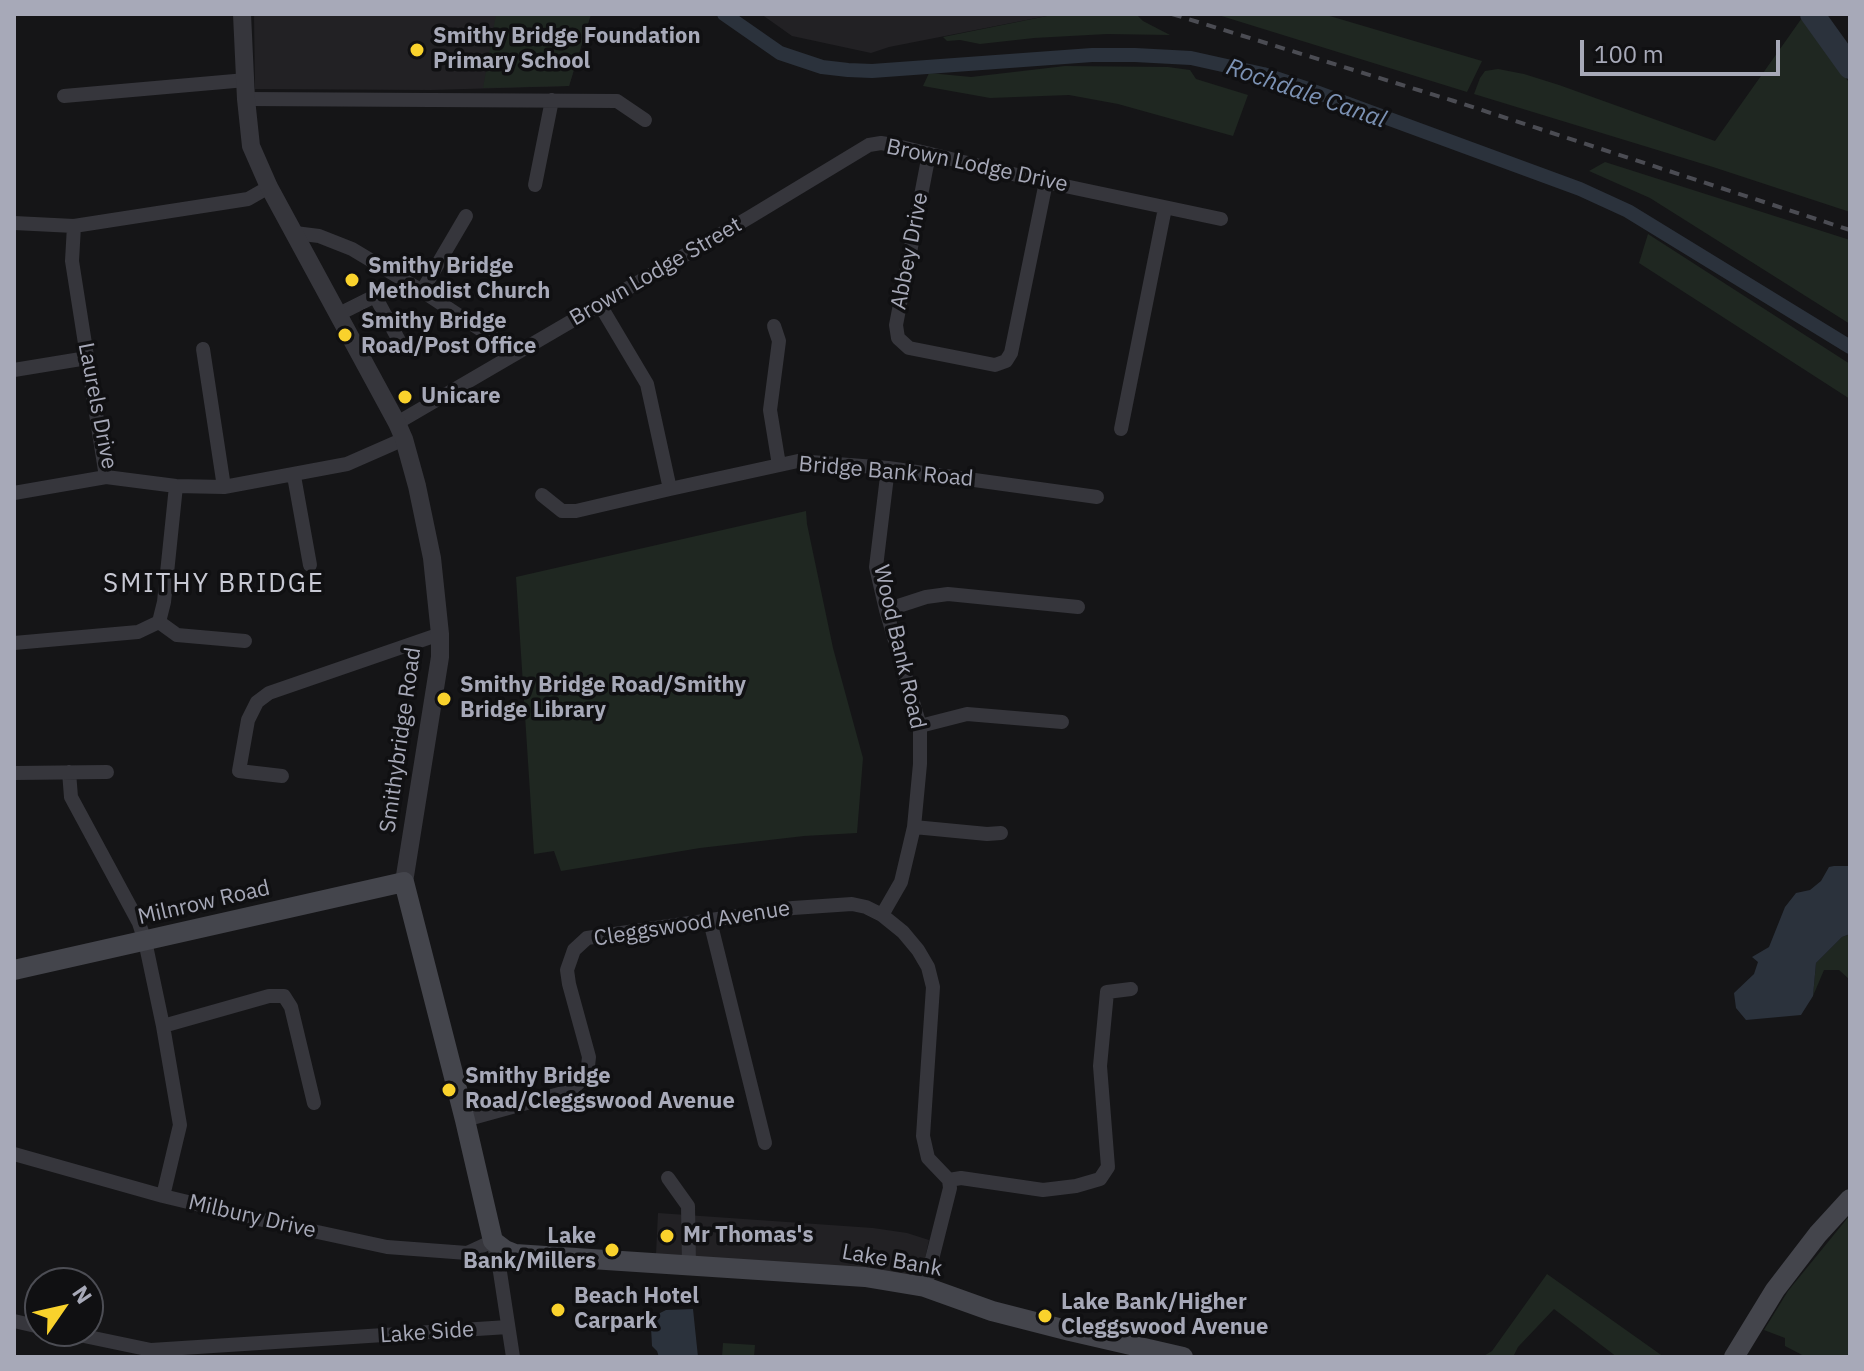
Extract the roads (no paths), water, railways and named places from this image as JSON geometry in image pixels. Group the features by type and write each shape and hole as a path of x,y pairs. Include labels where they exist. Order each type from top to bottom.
{"main road":[{"name":"Milnrow Road","path":"14,970 404,882"},
{"name":"Smithybridge Road","path":"404,882 493,1241"},
{"path":"1734,1357 1775,1290 1818,1234 1850,1199"},
{"name":"Lake Bank","path":"493,1241 515,1254 592,1265 689,1264 865,1277 925,1287 992,1311 1183,1357"}],"street":[{"name":"Smithybridge Road","path":"242,14 251,146 269,187 400,431 417,486 432,558 440,657 404,882"},
{"path":"64,96 246,80"},
{"path":"246,99 617,101 645,120"},
{"path":"535,185 552,100"},
{"name":"Brown Lodge Drive","path":"750,217 869,145 881,143 1221,219"},
{"name":"Abbey Drive","path":"929,154 896,325 898,338 909,348 995,365 1006,361 1011,353 1046,182"},
{"path":"14,223 74,226 248,199 269,187"},
{"path":"1121,429 1165,208"},
{"path":"422,291 466,216"},
{"name":"Brown Lodge Street","path":"400,431 516,353 750,217"},
{"name":"Laurels Drive","path":"74,226 72,261 106,477 176,486 224,487 347,464 400,431"},
{"path":"295,233 319,236 352,249 516,353"},
{"path":"339,314 375,296 403,348"},
{"path":"600,305 647,384 670,489"},
{"path":"774,326 779,341 770,410 779,465"},
{"path":"203,349 224,487"},
{"path":"14,370 87,358"},
{"name":"Bridge Bank Road","path":"542,495 562,511 576,511 798,461 888,468 1097,497"},
{"name":"Wood Bank Road","path":"882,915 901,882 914,827 920,764 920,726 876,567 888,468"},
{"path":"294,476 310,565"},
{"path":"14,493 106,477"},
{"path":"159,622 164,602 176,486"},
{"path":"886,610 926,597 948,594 1078,607"},
{"path":"159,622 177,635 245,641"},
{"path":"14,643 138,632 159,622"},
{"path":"282,776 239,771 248,720 257,702 269,693 440,634"},
{"path":"920,726 967,714 1062,722"},
{"path":"69,772 71,797 139,923 145,941 180,1125 163,1196"},
{"path":"14,773 107,772"},
{"path":"914,827 1001,833"},
{"name":"Cleggswood Avenue","path":"465,1120 570,1091 587,1075 589,1057 567,970 571,956 587,938 793,908 852,904 882,915"},
{"path":"882,915 903,932 918,950 928,967 933,987 923,1136 928,1158 949,1180 950,1188 925,1287"},
{"path":"710,921 765,1143"},
{"path":"949,1180 961,1178 1043,1190 1100,1179 1108,1167 1100,1066 1107,992 1131,989"},
{"path":"163,1026 269,996 284,996 291,1007 314,1103"},
{"name":"Milbury Drive","path":"14,1154 163,1196 387,1247 467,1253 493,1241"},
{"path":"668,1178 688,1206 689,1264"},
{"name":"Smithybridge Road","path":"493,1241 513,1357"},
{"name":"Lake Side","path":"104,1340 151,1350 508,1327"}],"waterway":[{"name":"Rochdale Canal","path":"724,14 780,53 822,67 848,70 1135,55 1191,58 1263,74 1580,189 1628,211 1850,347"},
{"path":"1812,14 1850,67"}],"railway":[{"path":"1172,14 1454,101 1850,230"}],"place":[{"name":"Smithy Bridge Foundation Primary School","path":"417,50"},
{"name":"Smithy Bridge Methodist Church","path":"352,280"},
{"name":"Smithy Bridge Road/Post Office","path":"345,335"},
{"name":"Unicare","path":"405,397"},
{"name":"Smithy Bridge Road/Smithy Bridge Library","path":"444,699"},
{"name":"Smithy Bridge Road/Cleggswood Avenue","path":"449,1090"},
{"name":"Mr Thomas's","path":"667,1236"},
{"name":"Lake Bank/Millers","path":"612,1250"},
{"name":"Beach Hotel Carpark","path":"558,1310"},
{"name":"Lake Bank/Higher Cleggswood Avenue","path":"1045,1316"}],"district":[{"name":"SMITHY BRIDGE","path":"214,584"}]}
